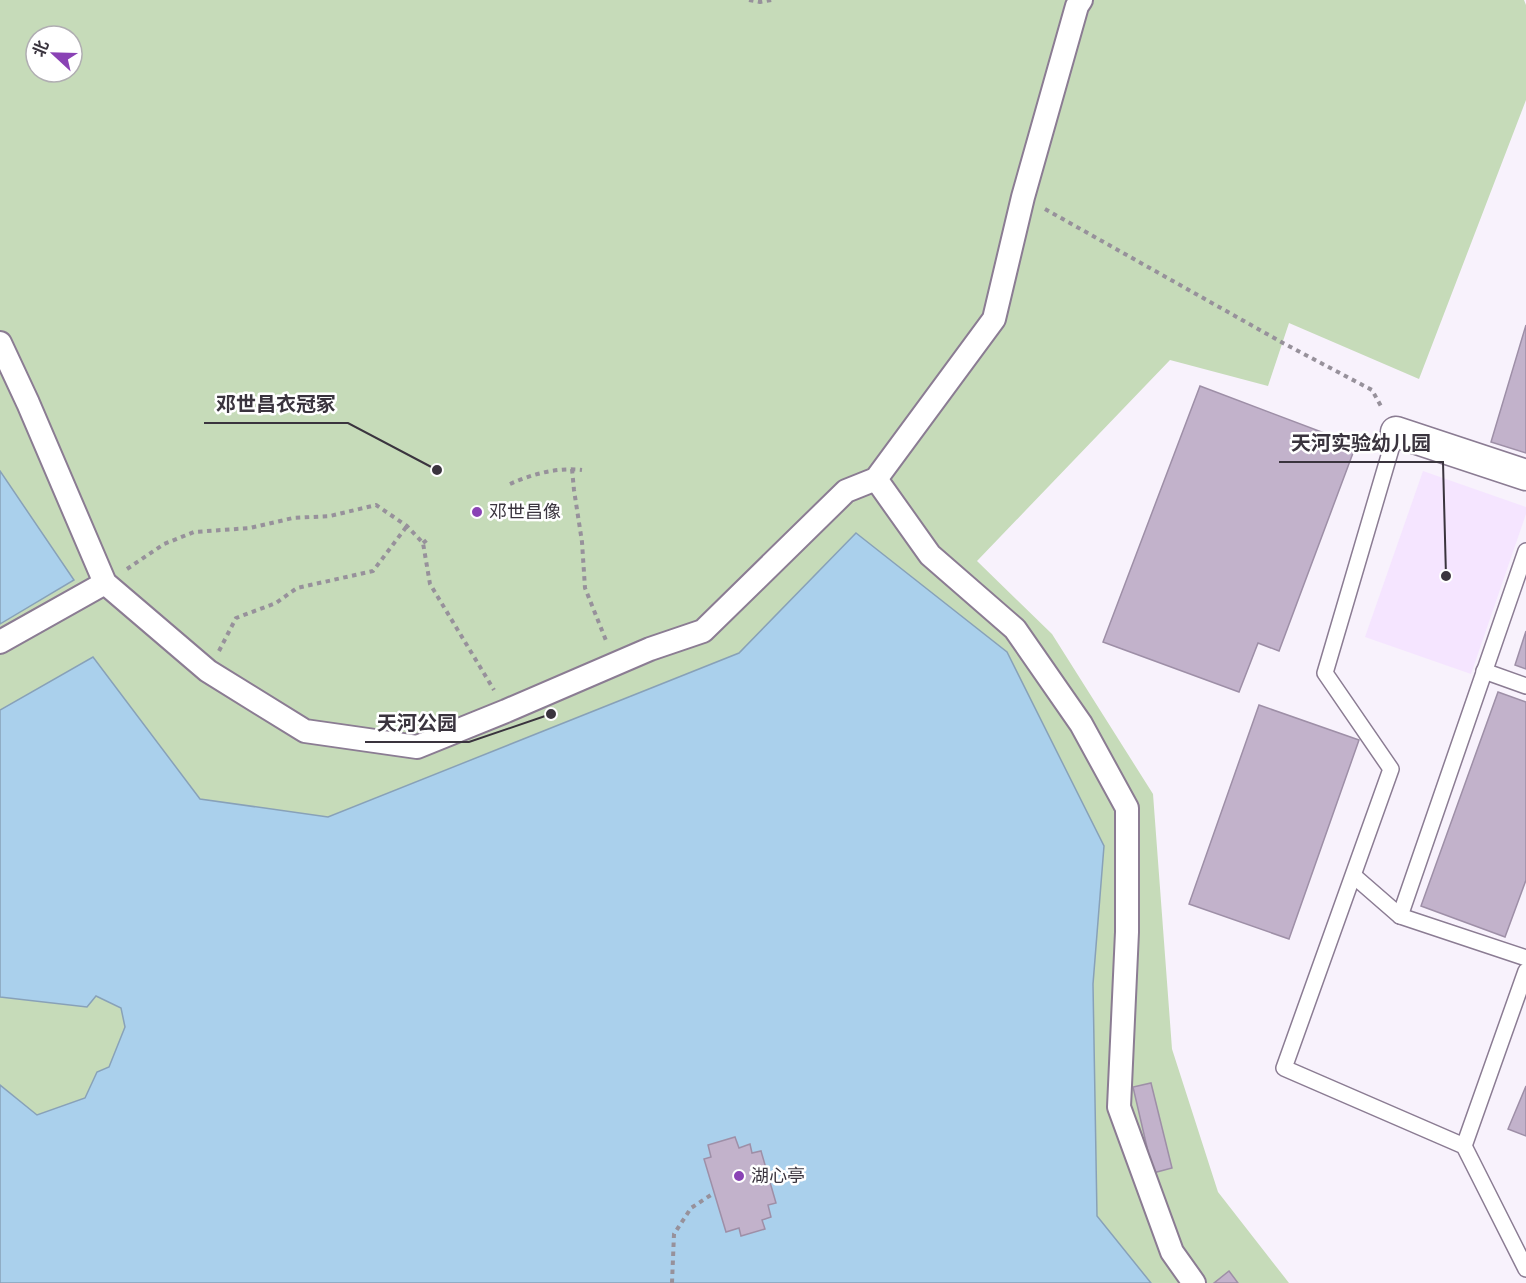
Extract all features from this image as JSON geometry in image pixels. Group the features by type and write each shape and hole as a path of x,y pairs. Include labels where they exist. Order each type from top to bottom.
{"street":[{"path":"0,343 105,583 208,671 305,731 417,747 650,649 703,631 846,491 876,479 994,319 1073,2"},
{"path":"1396,432 1526,475"},
{"path":"876,479 930,555 1015,629 1081,724 1127,808 1127,932 1119,1107 1172,1252 1194,1283"},
{"path":"0,642 105,583"}],"lane":[{"path":"1396,432 1325,673 1391,769 1284,1068 1464,1146 1526,1269"},
{"path":"1400,916 1526,551"},
{"path":"1485,671 1526,686"},
{"path":"1354,876 1400,916 1526,958"},
{"path":"1464,1146 1526,971"}],"path":[{"path":"749,0 760,2 772,0"},
{"path":"1023,197 1283,343 1372,390 1396,432"},
{"path":"572,469 582,542 585,588 616,664"},
{"path":"510,484 529,475 572,469 582,470"},
{"path":"105,583 164,544 194,531 250,528 293,519 330,516 376,505 407,526 423,543 430,584 506,711"},
{"path":"208,671 236,618 276,603 297,588 374,571 407,526"},
{"path":"423,543 428,539"},
{"path":"672,1283 674,1234 691,1208 714,1192"}],"shaded area":[{"path":"1423,471 1526,507 1526,514 1471,674 1365,637"}],"green space":[{"path":"0,0 1524,0 1526,5 1526,100 1419,379 1289,323 1268,386 1170,360 977,561 1052,634 1153,794 1172,1049 1218,1192 1289,1283 0,1283"}],"water":[{"path":"0,471 74,580 0,624"},
{"path":"856,533 1007,652 1104,846 1093,984 1097,1216 1151,1283 0,1283 0,1085 37,1115 85,1098 97,1072 109,1067 125,1027 121,1008 96,996 87,1007 0,997 0,710 93,657 200,799 328,817 739,653"}],"building":[{"path":"1526,325 1526,453 1491,442"},
{"path":"1200,386 1356,445 1279,651 1258,643 1239,692 1103,642"},
{"path":"1526,631 1526,669 1515,665"},
{"path":"1498,692 1526,702 1526,880 1505,937 1421,906"},
{"path":"1259,705 1359,740 1289,939 1189,904"},
{"path":"1151,1083 1172,1168 1153,1173 1133,1087"},
{"path":"1526,1086 1526,1136 1508,1129"},
{"name":"湖心亭","path":"735,1137 739,1148 750,1144 752,1153 761,1151 776,1203 768,1205 771,1217 762,1220 765,1229 741,1236 739,1228 726,1232 704,1159 711,1157 708,1145"},
{"path":"1229,1271 1238,1283 1214,1283"}],"place":[{"name":"邓世昌衣冠冢","path":"437,470"},
{"name":"邓世昌像","path":"477,512"},
{"name":"天河实验幼儿园","path":"1446,576"},
{"name":"天河公园","path":"551,714"},
{"name":"湖心亭","path":"739,1176"}]}
